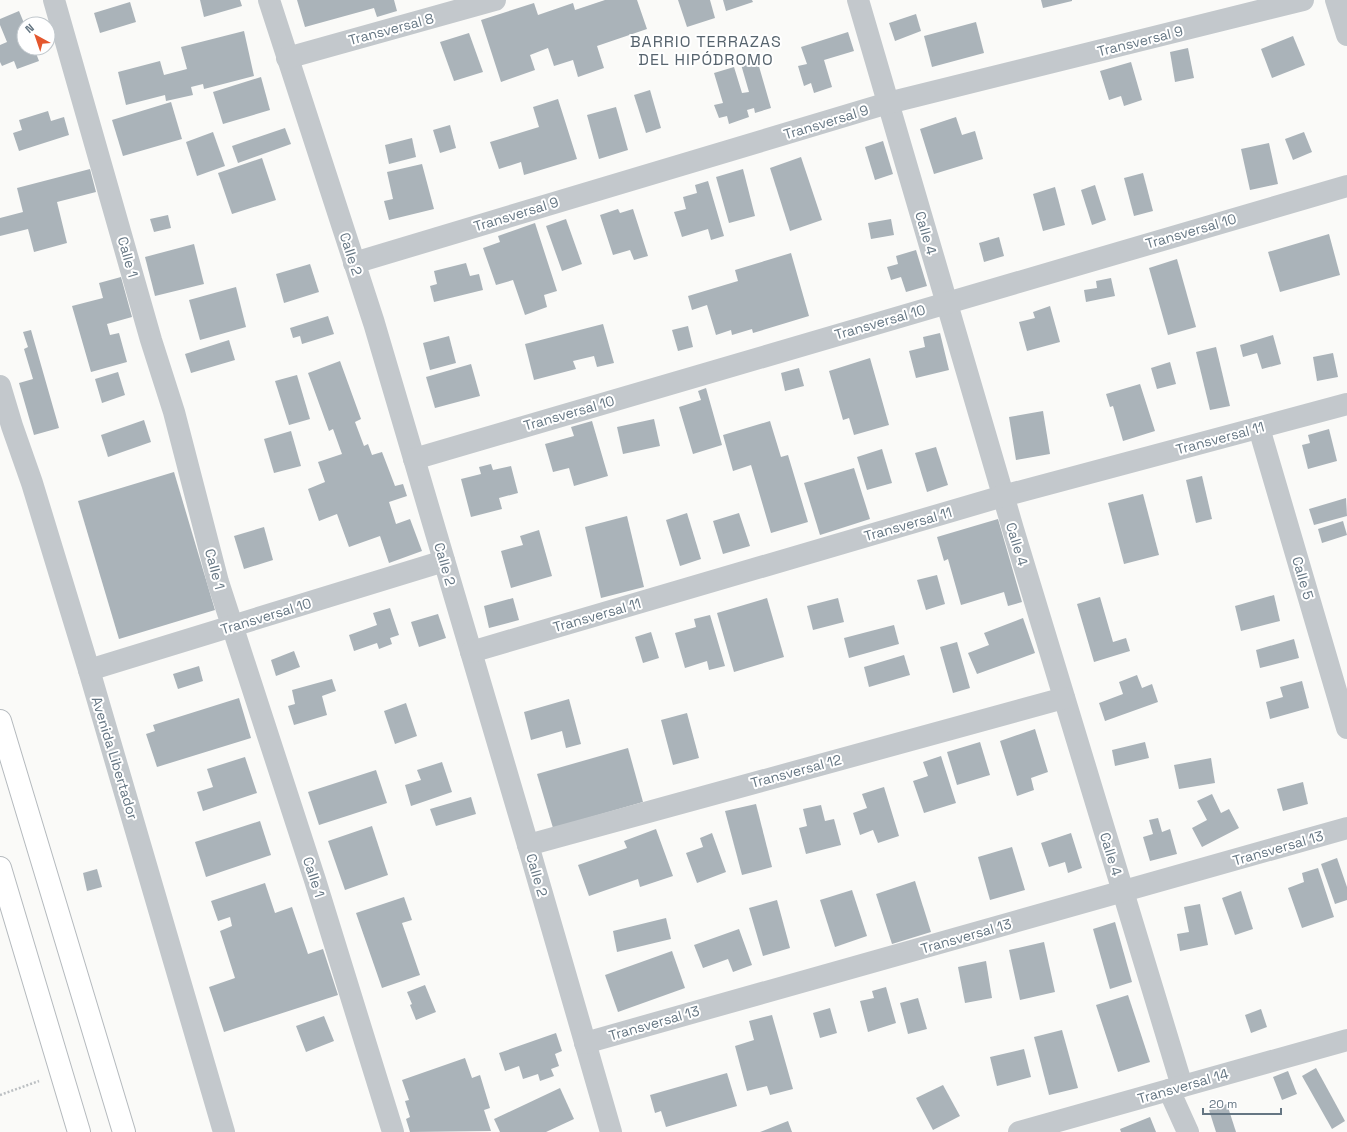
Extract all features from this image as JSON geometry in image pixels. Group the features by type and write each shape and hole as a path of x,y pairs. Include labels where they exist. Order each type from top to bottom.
{"main road":[{"path":"0,721 124,1132"},
{"path":"0,868 79,1132"}],"street":[{"name":"Calle 1","path":"54,0 151,340 174,412 218,582 315,880 393,1132"},
{"name":"Calle 2","path":"269,0 354,263 414,459 528,844 610,1132"},
{"name":"Transversal 8","path":"287,58 495,0"},
{"name":"Calle 4","path":"858,0 1003,496 1123,891 1188,1132"},
{"name":"Transversal 9","path":"354,263 888,103 1303,0"},
{"path":"1336,0 1347,35"},
{"name":"Transversal 10","path":"414,459 946,302 1347,186"},
{"name":"Avenida Libertador","path":"0,386 12,426 32,482 89,670 224,1132"},
{"name":"Transversal 11","path":"471,652 1003,496 1347,404"},
{"name":"Calle 5","path":"1259,428 1347,728"},
{"name":"Transversal 10","path":"89,670 444,561"},
{"name":"Transversal 12","path":"528,844 1064,698"},
{"name":"Transversal 13","path":"585,1043 1347,828"},
{"name":"Transversal 14","path":"1019,1132 1347,1040"}],"path":[{"path":"0,1095 62,1073"}],"building":[{"path":"200,0 240,0 242,6 204,17"},
{"path":"297,0 394,0 397,11 377,17 374,8 305,27"},
{"path":"605,0 637,0 647,29 597,46 604,68 578,77 573,60 554,66 548,48 530,55 535,70 501,82 481,20 534,3 538,15 573,3 575,10"},
{"path":"678,0 710,0 715,18 687,27"},
{"path":"723,0 752,0 753,2 726,11"},
{"path":"1041,0 1072,0 1072,1 1043,8"},
{"path":"130,2 136,22 100,33 94,13"},
{"path":"19,11 21,16 16,16 16,56 37,56 39,61 17,69 14,61 2,66 0,62 0,45 7,42 0,25 0,19"},
{"path":"916,14 921,31 895,41 889,23"},
{"path":"976,22 984,53 932,67 924,36"},
{"path":"244,31 254,76 204,89 203,84 191,87 193,95 166,101 165,95 126,105 118,72 160,61 164,75 187,69 181,47"},
{"path":"848,32 854,51 824,60 832,87 814,93 811,83 804,86 798,66 807,64 801,47"},
{"path":"469,33 483,72 454,81 440,42"},
{"path":"1293,36 1305,65 1272,78 1261,49"},
{"path":"1188,48 1194,78 1175,82 1170,52"},
{"path":"756,56 771,108 755,113 754,108 747,110 749,117 729,124 727,116 719,118 714,105 723,103 714,73 734,67 742,93 749,92 740,61"},
{"path":"1131,62 1142,100 1124,106 1121,96 1109,100 1100,71"},
{"path":"261,77 270,110 223,124 213,92"},
{"path":"650,90 661,128 646,133 634,95"},
{"path":"558,99 577,159 524,175 521,162 499,169 490,142 539,127 533,107"},
{"path":"171,102 182,139 123,156 112,120"},
{"path":"616,107 628,150 599,159 587,115"},
{"path":"48,111 51,121 64,117 69,135 19,151 13,133 22,130 19,120"},
{"path":"956,117 962,135 975,131 983,159 934,174 920,129"},
{"path":"450,125 456,148 440,153 433,130"},
{"path":"285,128 291,144 238,163 232,146"},
{"path":"213,132 225,166 197,176 186,142"},
{"path":"1304,132 1312,152 1293,160 1285,139"},
{"path":"412,138 416,157 389,164 385,145"},
{"path":"883,141 893,174 875,180 865,147"},
{"path":"1269,143 1278,184 1250,190 1241,149"},
{"path":"801,157 822,220 790,231 770,168"},
{"path":"262,158 276,200 232,214 218,173"},
{"path":"422,164 434,209 389,220 384,201 393,199 387,172"},
{"path":"90,169 96,192 57,202 67,243 34,252 28,229 0,236 0,218 23,212 17,188"},
{"path":"743,169 755,216 729,223 716,177"},
{"path":"1143,173 1153,211 1134,216 1124,178"},
{"path":"708,181 724,236 711,240 708,229 682,237 674,212 686,209 683,197 697,193 695,185"},
{"path":"1095,185 1106,220 1092,225 1081,190"},
{"path":"1055,187 1065,225 1043,231 1033,194"},
{"path":"618,209 620,213 633,209 648,256 634,260 630,250 613,255 600,215"},
{"path":"168,215 171,228 154,232 150,219"},
{"path":"566,219 582,264 562,271 546,226"},
{"path":"891,219 894,235 871,239 868,223"},
{"path":"535,223 557,291 544,295 547,307 525,315 513,280 496,285 483,248 500,242 498,236"},
{"path":"1329,234 1340,275 1280,292 1268,252"},
{"path":"999,237 1004,256 984,262 979,243"},
{"path":"194,244 204,284 155,296 145,257"},
{"path":"916,250 927,286 906,292 901,277 891,280 887,267 898,264 896,256"},
{"path":"791,253 809,316 753,333 752,329 732,335 731,330 716,335 707,305 692,310 688,296 738,281 735,270"},
{"path":"1177,259 1196,327 1168,335 1149,268"},
{"path":"466,263 470,276 479,274 483,290 434,302 430,286 437,284 434,271"},
{"path":"310,264 319,292 284,303 276,274"},
{"path":"121,277 132,317 107,324 110,335 119,333 127,362 91,372 72,306 103,298 99,283"},
{"path":"1111,278 1115,296 1086,302 1084,290 1097,288 1096,281"},
{"path":"236,287 246,327 200,340 189,300"},
{"path":"1050,306 1060,342 1027,351 1019,322 1035,318 1033,312"},
{"path":"328,316 334,334 302,344 300,336 293,338 290,328"},
{"path":"603,324 614,363 597,367 594,356 573,361 576,369 534,380 525,344"},
{"path":"688,326 693,347 678,351 672,330"},
{"path":"31,330 59,428 34,435 19,383 33,379 24,349 28,347 23,332"},
{"path":"940,333 949,370 916,378 909,351 925,347 923,337"},
{"path":"1273,335 1281,364 1262,369 1257,353 1243,357 1240,345"},
{"path":"449,336 456,363 430,370 423,343"},
{"path":"229,340 235,360 191,373 185,354"},
{"path":"1216,347 1230,406 1210,410 1196,352"},
{"path":"1333,353 1338,377 1317,381 1313,357"},
{"path":"870,358 889,425 854,435 849,418 843,420 829,371"},
{"path":"340,361 361,419 355,422 364,446 368,444 372,455 382,452 395,486 403,484 407,496 389,502 396,524 410,519 422,551 389,563 380,536 349,547 337,514 319,521 308,489 325,482 318,462 342,454 333,429 329,431 308,373"},
{"path":"1170,362 1176,384 1157,389 1151,368"},
{"path":"471,364 480,396 435,408 426,377"},
{"path":"799,368 804,386 785,391 781,373"},
{"path":"118,372 125,395 102,403 95,379"},
{"path":"297,375 310,419 289,425 275,381"},
{"path":"1140,384 1155,431 1123,441 1113,406 1110,407 1106,394"},
{"path":"706,388 722,445 693,454 679,407 701,400 698,391"},
{"path":"1043,411 1050,454 1016,460 1009,417"},
{"path":"654,419 660,446 623,454 617,427"},
{"path":"144,420 151,442 108,457 101,435"},
{"path":"592,421 608,476 574,486 569,468 553,472 545,444 574,436 571,427"},
{"path":"770,421 781,457 788,455 808,522 771,533 751,465 733,471 723,435"},
{"path":"1329,429 1337,461 1308,469 1302,445 1310,443 1308,435"},
{"path":"291,431 301,466 274,473 264,439"},
{"path":"936,447 948,485 927,492 915,453"},
{"path":"882,449 892,483 867,490 857,457"},
{"path":"491,464 493,470 511,466 518,493 499,498 502,509 471,517 461,479 481,474 479,467"},
{"path":"854,468 870,519 820,535 804,483"},
{"path":"174,472 215,610 119,639 78,501"},
{"path":"1202,476 1212,519 1196,523 1186,480"},
{"path":"1143,494 1159,555 1124,564 1108,503"},
{"path":"1346,498 1347,516 1314,525 1309,509"},
{"path":"687,513 701,559 680,566 666,520"},
{"path":"739,513 750,546 723,554 713,521"},
{"path":"627,516 644,587 601,598 585,527"},
{"path":"998,519 1022,602 1008,606 1004,592 961,605 948,559 944,561 937,537"},
{"path":"1343,521 1347,535 1322,543 1318,529"},
{"path":"264,527 273,560 244,569 234,536"},
{"path":"539,530 552,576 511,588 501,551 523,545 520,536"},
{"path":"937,575 945,604 926,610 917,580"},
{"path":"1274,595 1280,621 1241,631 1235,606"},
{"path":"1100,597 1113,642 1126,638 1130,651 1094,662 1077,604"},
{"path":"513,598 519,620 489,628 484,606"},
{"path":"767,598 784,657 734,672 717,613"},
{"path":"838,598 844,622 813,630 807,606"},
{"path":"390,608 399,635 390,638 392,644 379,649 377,643 354,651 349,635 377,625 373,613"},
{"path":"438,614 446,638 419,647 411,622"},
{"path":"710,615 725,666 709,670 707,661 685,668 675,633 696,627 694,619"},
{"path":"1023,618 1035,653 977,674 968,653 989,645 984,633"},
{"path":"894,625 899,644 849,658 844,638"},
{"path":"651,632 659,658 643,663 635,637"},
{"path":"1294,639 1299,658 1260,668 1256,650"},
{"path":"957,642 970,688 953,693 940,647"},
{"path":"294,651 300,667 276,676 271,660"},
{"path":"904,655 910,675 869,687 864,667"},
{"path":"199,666 203,681 178,689 173,674"},
{"path":"1137,675 1142,688 1152,684 1158,702 1105,721 1099,703 1123,694 1119,682"},
{"path":"332,679 336,691 322,696 327,715 294,725 288,706 295,704 292,690"},
{"path":"1302,681 1309,708 1270,719 1266,702 1283,697 1280,687"},
{"path":"239,698 251,738 157,767 146,734 155,731 153,725"},
{"path":"569,699 581,744 566,748 562,731 531,740 524,712"},
{"path":"406,703 417,736 395,744 384,711"},
{"path":"687,713 699,758 673,765 661,720"},
{"path":"1035,729 1048,772 1031,778 1034,790 1017,796 1000,741"},
{"path":"980,742 990,775 957,785 947,752"},
{"path":"1145,742 1149,758 1115,766 1112,750"},
{"path":"628,748 643,802 553,828 537,774"},
{"path":"941,756 956,803 924,813 913,781 928,776 923,762"},
{"path":"245,757 257,793 203,811 197,792 213,787 207,769"},
{"path":"1211,758 1215,783 1179,789 1174,765"},
{"path":"442,762 452,792 411,806 405,785 421,780 417,770"},
{"path":"376,770 387,803 319,825 308,792"},
{"path":"1303,782 1308,804 1283,811 1277,789"},
{"path":"884,787 899,836 878,843 873,830 860,835 853,813 867,808 862,794"},
{"path":"1212,794 1221,813 1229,809 1239,828 1202,847 1192,828 1207,820 1197,801"},
{"path":"471,797 476,814 436,826 430,809"},
{"path":"756,804 772,867 742,875 725,811"},
{"path":"821,805 825,821 834,819 841,845 806,854 799,828 807,826 803,809"},
{"path":"1158,818 1162,832 1170,829 1177,854 1150,861 1143,837 1153,834 1149,820"},
{"path":"260,821 271,855 206,877 195,842"},
{"path":"372,826 388,875 345,890 328,841"},
{"path":"656,829 673,876 640,887 638,879 589,896 578,865 627,848 624,841"},
{"path":"712,833 726,872 697,883 686,853 703,847 700,838"},
{"path":"1071,833 1082,868 1068,873 1065,862 1049,867 1041,843"},
{"path":"1012,847 1025,890 990,900 978,857"},
{"path":"1337,858 1347,887 1347,900 1335,904 1321,864"},
{"path":"1318,868 1334,917 1302,928 1288,888 1304,882 1302,873"},
{"path":"97,869 102,887 87,891 83,873"},
{"path":"915,881 931,932 892,944 876,894"},
{"path":"265,883 275,913 292,907 308,954 323,949 338,995 224,1032 209,987 235,978 220,931 232,926 230,917 218,921 211,901"},
{"path":"852,890 867,936 835,947 820,900"},
{"path":"1241,891 1253,929 1235,935 1222,898"},
{"path":"404,897 412,920 402,923 420,975 382,988 356,913"},
{"path":"777,900 790,948 763,956 749,908"},
{"path":"1200,904 1208,945 1180,951 1177,934 1189,932 1184,907"},
{"path":"666,918 671,939 617,952 613,931"},
{"path":"1115,922 1132,982 1110,989 1093,929"},
{"path":"739,929 752,965 733,972 728,959 703,968 694,945"},
{"path":"1044,942 1055,992 1020,1000 1009,950"},
{"path":"672,951 685,988 618,1012 605,975"},
{"path":"986,961 992,998 965,1003 958,967"},
{"path":"425,985 436,1012 416,1020 407,992"},
{"path":"886,987 896,1023 868,1032 860,1001 874,998 872,991"},
{"path":"1128,995 1150,1062 1118,1072 1096,1005"},
{"path":"918,998 927,1029 908,1034 900,1003"},
{"path":"830,1008 837,1033 820,1038 813,1013"},
{"path":"1261,1009 1267,1027 1251,1033 1245,1015"},
{"path":"772,1015 793,1089 770,1095 767,1086 747,1091 735,1046 754,1040 749,1021"},
{"path":"324,1016 334,1041 306,1052 296,1026"},
{"path":"1062,1030 1078,1088 1049,1095 1034,1037"},
{"path":"556,1033 562,1051 555,1054 559,1066 551,1069 554,1076 540,1081 538,1074 523,1079 519,1066 505,1071 499,1053"},
{"path":"1024,1049 1031,1077 997,1086 990,1057"},
{"path":"465,1058 472,1078 480,1075 490,1108 484,1110 491,1131 410,1132 406,1119 410,1117 405,1101 409,1100 402,1080"},
{"path":"1316,1068 1345,1121 1332,1129 1302,1076"},
{"path":"1288,1071 1297,1094 1282,1100 1273,1077"},
{"path":"727,1073 737,1106 666,1127 661,1111 655,1113 650,1095"},
{"path":"943,1085 960,1116 933,1130 916,1098"},
{"path":"560,1088 574,1119 546,1132 500,1132 494,1119"},
{"path":"1227,1104 1236,1132 1216,1132 1209,1110"},
{"path":"1150,1117 1156,1132 1121,1132 1120,1129"},
{"path":"788,1121 792,1132 760,1132"}],"district":[{"name":"BARRIO TERRAZAS DEL HIPÓDROMO","path":"706,50"}]}
